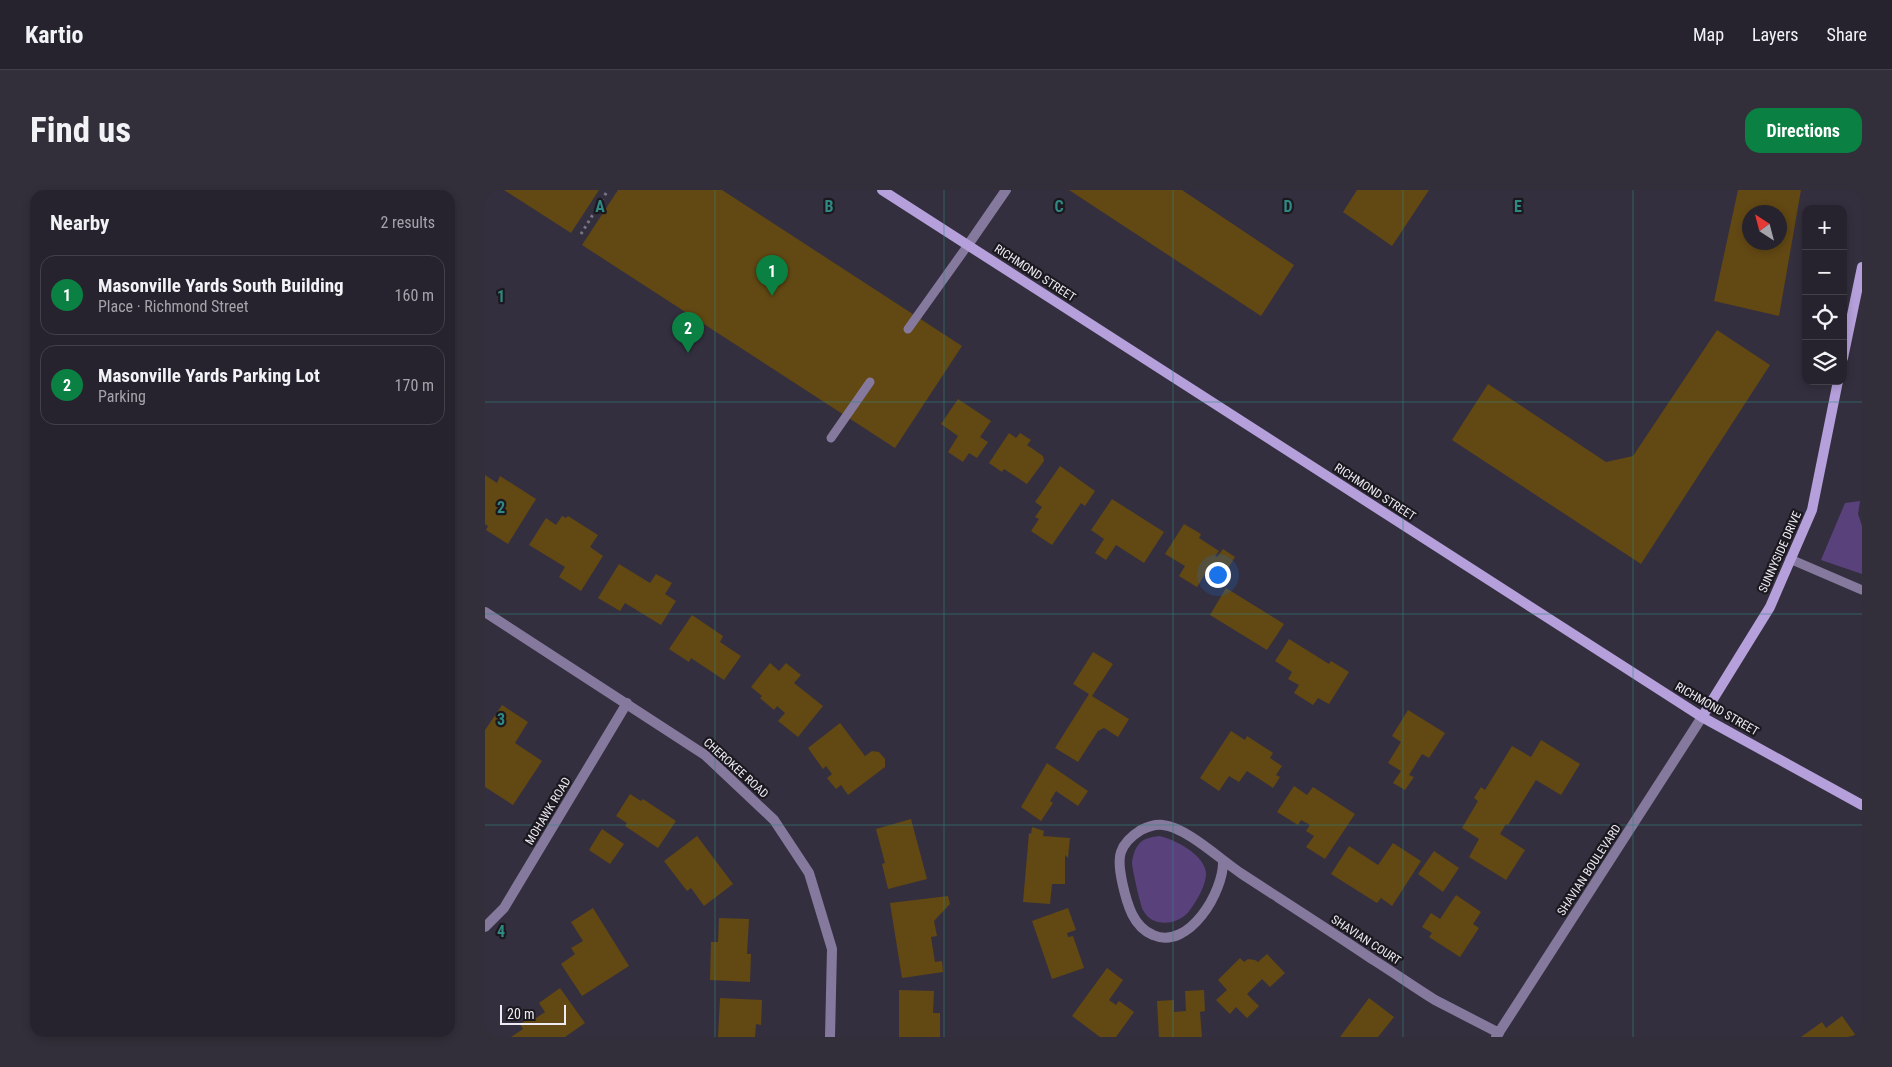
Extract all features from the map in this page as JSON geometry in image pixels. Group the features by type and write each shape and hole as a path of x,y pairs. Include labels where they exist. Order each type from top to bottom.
{"main road":[{"name":"RICHMOND STREET","path":"882,190 1702,717 1862,805"},
{"path":"1847,340 1862,267"},
{"name":"SUNNYSIDE DRIVE","path":"1702,717 1770,607 1812,510 1838,385"}],"street":[{"path":"968,245 1006,190"},
{"name":"CHEROKEE ROAD","path":"485,612 705,755 774,820 809,873 832,949 830,1037"},
{"name":"MOHAWK ROAD","path":"485,928 504,908 627,703"},
{"name":"SHAVIAN BOULEVARD","path":"1497,1035 1702,717"},
{"name":"SHAVIAN COURT","path":"1223,861 1224,870 1218,889 1205,910 1191,927 1182,934 1169,938 1159,938 1147,933 1138,925 1132,913 1120,873 1120,853 1126,842 1137,833 1149,827 1162,824 1177,829 1189,836 1223,861 1434,999 1497,1035"}],"lane":[{"path":"908,329 968,245"},
{"path":"831,438 870,382"},
{"path":"1790,559 1862,590"}],"path":[{"path":"581,234 608,190"}],"shaded area":[{"path":"1860,501 1858,514 1862,526 1862,574 1821,560 1845,503"},
{"path":"1159,836 1181,845 1196,855 1205,868 1206,875 1198,898 1190,910 1180,919 1166,923 1153,920 1143,910 1132,862 1135,850 1141,842 1148,838"}],"building":[{"path":"504,190 599,190 571,233"},
{"path":"618,190 722,190 962,346 895,448 582,245"},
{"path":"1069,190 1182,190 1294,265 1261,316"},
{"path":"1357,190 1429,190 1392,246 1343,212"},
{"path":"1738,190 1801,190 1779,316 1714,301"},
{"path":"1717,330 1770,365 1641,564 1452,440 1488,384 1606,462 1633,456"},
{"path":"958,399 991,421 980,437 988,442 977,458 969,453 963,462 948,452 958,436 941,424"},
{"path":"1009,433 1016,438 1020,433 1031,440 1027,445 1043,456 1044,461 1027,484 1004,469 1002,472 989,463"},
{"path":"1060,466 1095,491 1085,506 1081,503 1052,545 1031,531 1039,519 1035,517 1042,507 1035,502"},
{"path":"485,475 497,483 500,476 536,499 508,544 486,530 488,526 485,524"},
{"path":"1112,499 1164,532 1144,563 1116,545 1106,560 1095,553 1104,539 1091,530"},
{"path":"562,516 566,518 568,516 598,535 590,547 603,556 581,591 559,577 565,567 529,545 546,518 556,525"},
{"path":"1184,524 1201,534 1199,538 1219,551 1215,556 1217,557 1223,549 1235,557 1222,578 1208,569 1197,587 1179,576 1185,566 1165,554"},
{"path":"619,564 650,583 656,574 672,583 665,594 676,601 661,625 625,603 620,611 598,598"},
{"path":"1226,588 1284,624 1267,650 1210,615"},
{"path":"692,615 723,636 720,642 741,656 724,680 691,658 689,662 669,649"},
{"path":"1289,639 1329,664 1331,661 1349,672 1329,704 1318,698 1313,705 1294,693 1299,685 1288,679 1292,672 1275,661"},
{"path":"1093,652 1113,664 1092,696 1129,719 1118,737 1104,728 1098,731 1078,762 1055,748 1089,694 1073,684"},
{"path":"770,663 779,671 786,663 801,675 794,683 823,706 798,737 778,721 785,713 777,706 774,710 751,687"},
{"path":"502,705 528,722 515,743 542,761 513,805 485,787 485,730"},
{"path":"1408,710 1445,733 1429,758 1422,754 1409,775 1414,777 1405,790 1393,783 1401,771 1388,763 1401,742 1392,736"},
{"path":"840,723 865,756 872,751 879,752 885,759 885,767 848,795 841,785 836,789 827,778 832,774 826,766 823,769 808,748"},
{"path":"1231,731 1245,740 1247,736 1273,753 1270,758 1282,766 1276,775 1280,777 1273,788 1247,771 1239,782 1229,776 1219,791 1200,778"},
{"path":"1541,740 1580,764 1561,795 1536,780 1508,825 1506,824 1500,834 1525,850 1506,880 1469,857 1479,839 1462,828 1478,801 1474,798 1481,787 1485,790 1512,746 1531,757"},
{"path":"1047,763 1088,791 1078,806 1056,791 1050,801 1053,803 1041,821 1021,807"},
{"path":"1294,786 1307,795 1313,787 1355,814 1325,859 1306,847 1314,836 1306,831 1310,825 1301,820 1298,825 1277,812"},
{"path":"630,794 641,801 643,799 676,821 658,848 625,826 627,823 616,816"},
{"path":"911,819 927,879 888,889 882,864 885,863 876,829"},
{"path":"1032,827 1044,831 1043,836 1070,838 1068,858 1065,855 1065,884 1052,884 1050,904 1023,902 1029,833 1031,834"},
{"path":"602,829 624,844 610,864 589,850"},
{"path":"697,836 733,884 704,906 691,888 687,891 664,861"},
{"path":"1393,843 1421,861 1392,906 1381,898 1377,903 1331,874 1349,846 1378,865"},
{"path":"1434,851 1459,868 1443,892 1418,874"},
{"path":"1456,895 1481,912 1473,924 1479,928 1460,957 1429,937 1432,933 1422,927 1431,913 1440,919"},
{"path":"948,896 950,904 934,921 937,936 931,937 935,962 942,961 943,972 902,978 890,903"},
{"path":"593,908 629,966 582,996 561,964 575,954 571,948 583,941 571,922"},
{"path":"1068,908 1076,930 1067,933 1068,937 1073,936 1084,968 1052,979 1032,921"},
{"path":"719,918 749,919 747,954 751,954 750,982 710,980 711,942 718,942"},
{"path":"1267,954 1285,973 1270,987 1262,979 1247,994 1259,1006 1247,1018 1236,1007 1230,1014 1216,1000 1227,990 1218,980 1240,958 1244,962 1248,959 1258,962"},
{"path":"1107,968 1123,980 1109,1000 1116,1005 1119,1001 1134,1012 1116,1037 1100,1037 1072,1016"},
{"path":"560,988 585,1023 565,1037 511,1037 523,1029 520,1024 534,1015 536,1018 545,1012 539,1003"},
{"path":"899,990 934,991 933,1013 940,1013 940,1037 899,1037"},
{"path":"1204,990 1205,1011 1200,1012 1202,1037 1159,1037 1157,1001 1174,1000 1174,1012 1186,1011 1185,991"},
{"path":"720,998 762,1000 761,1025 756,1024 755,1037 718,1037"},
{"path":"1369,998 1394,1017 1378,1037 1340,1037"},
{"path":"1842,1016 1857,1037 1801,1037 1822,1022 1826,1028"}],"place":[{"name":"Masonville Yards South Building","path":"772,296"},
{"name":"Masonville Yards Parking Lot","path":"688,353"}]}
